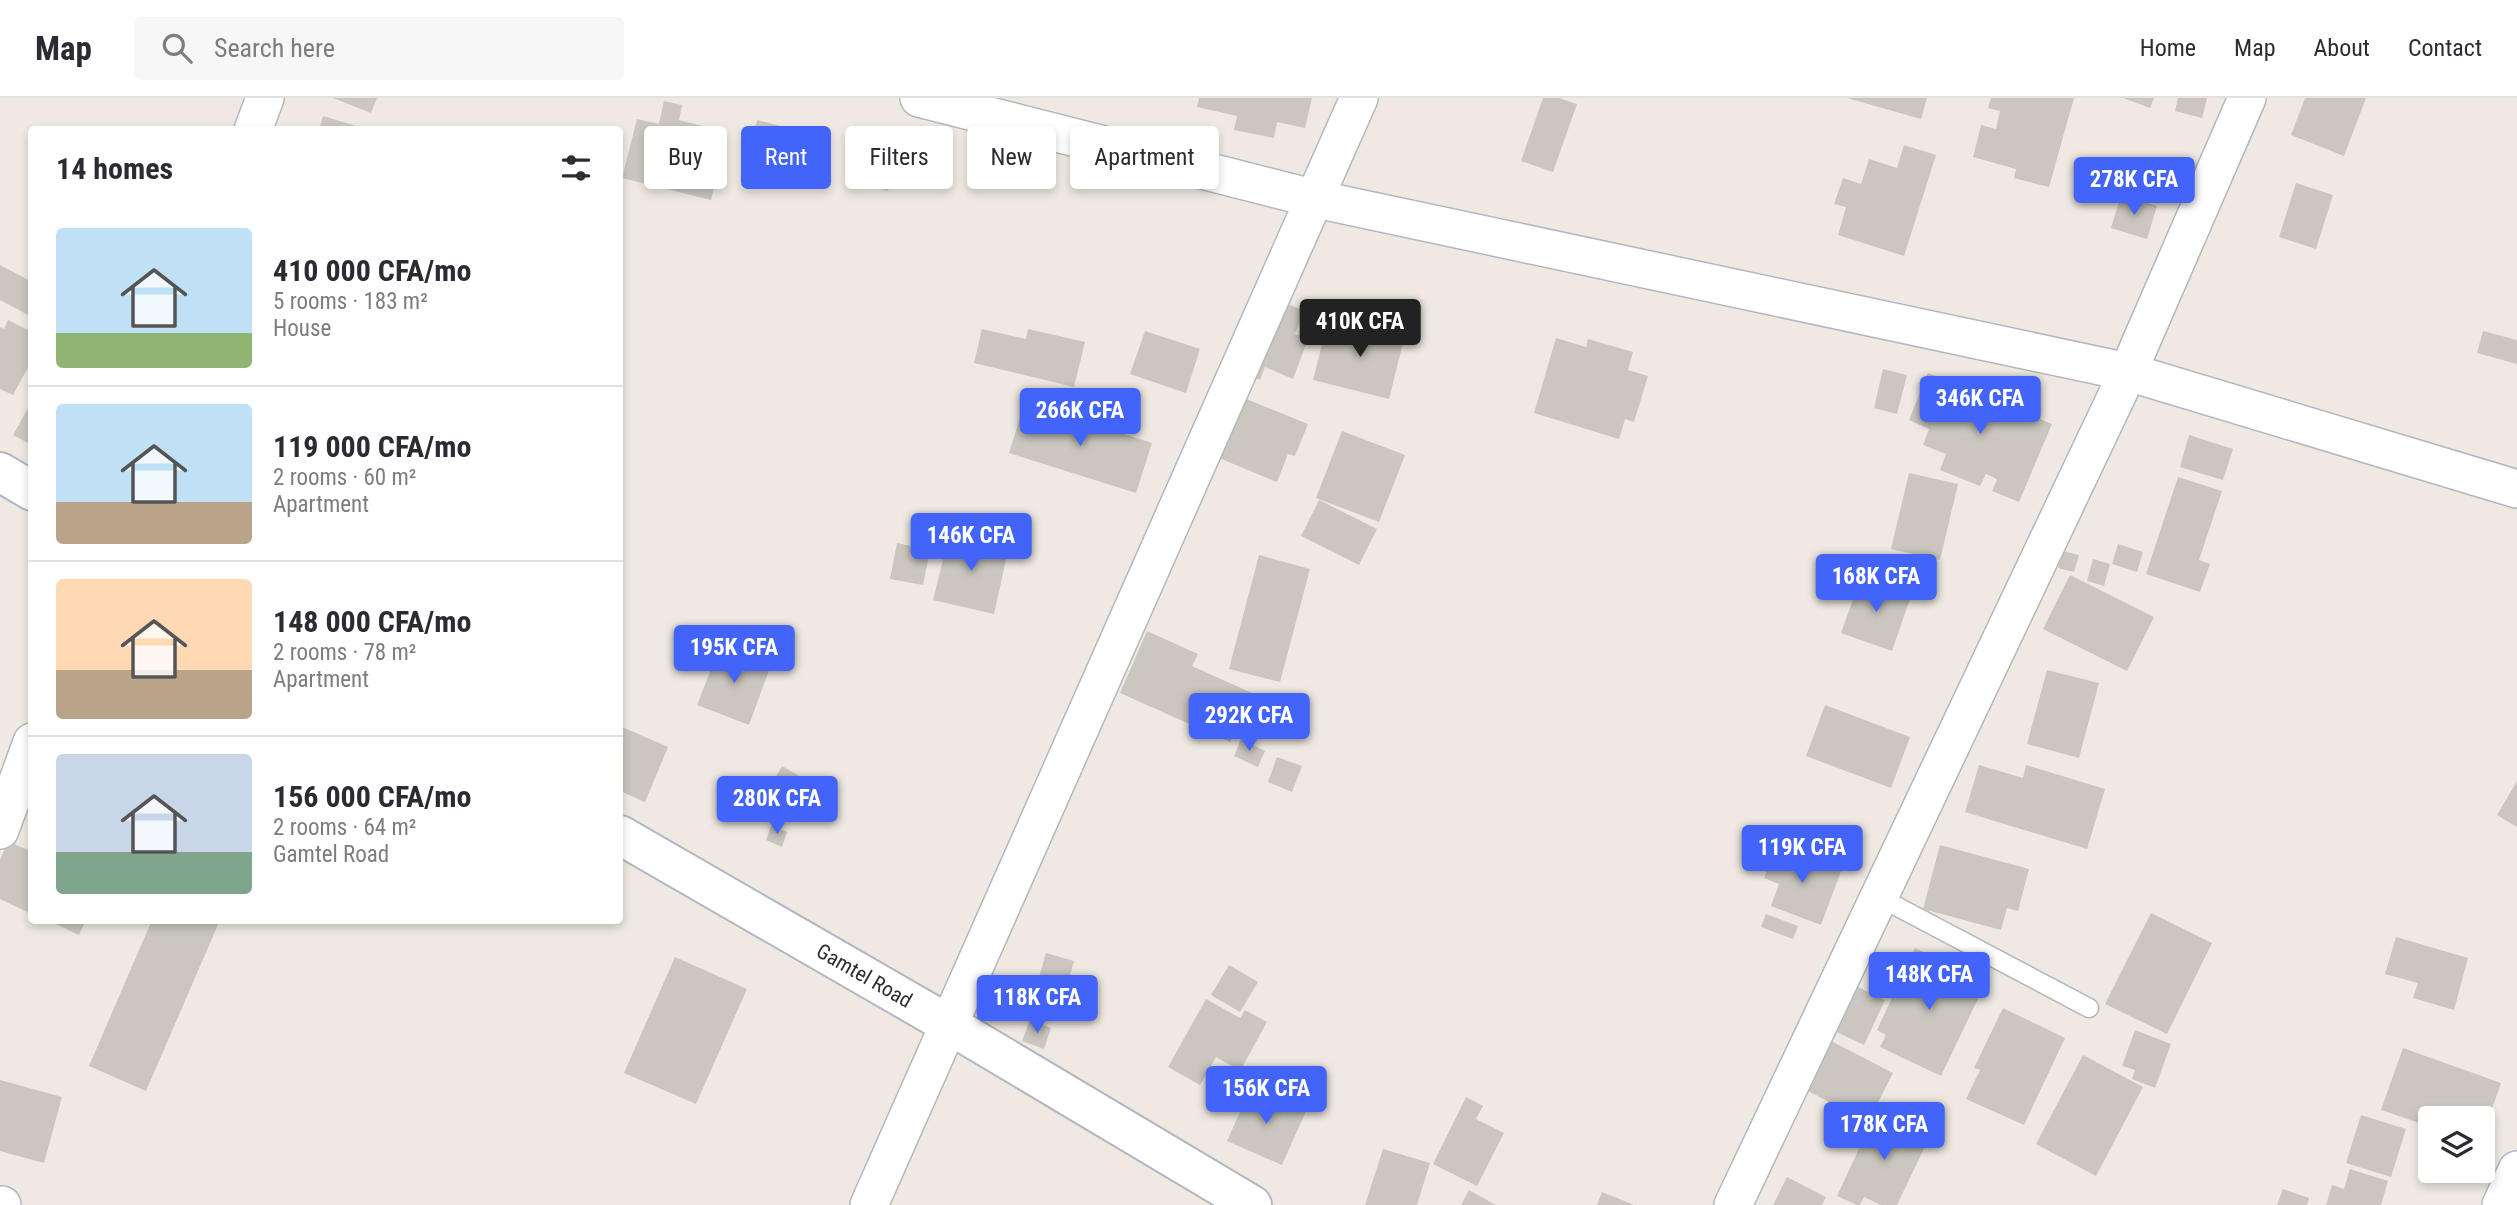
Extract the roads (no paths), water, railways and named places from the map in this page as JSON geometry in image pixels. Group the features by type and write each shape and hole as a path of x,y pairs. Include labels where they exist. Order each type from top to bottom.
{"street":[{"path":"254,126 265,98"},
{"path":"919,98 1316,199 2128,372 2517,489"},
{"path":"869,1205 1359,98"},
{"path":"1733,1205 2128,372 2247,98"},
{"path":"0,472 28,489"},
{"path":"0,830 28,753"},
{"name":"Gamtel Road","path":"623,837 948,1024 1252,1205"},
{"path":"2501,1205 2517,1170"}],"lane":[{"path":"1879,897 2089,1008"}]}
